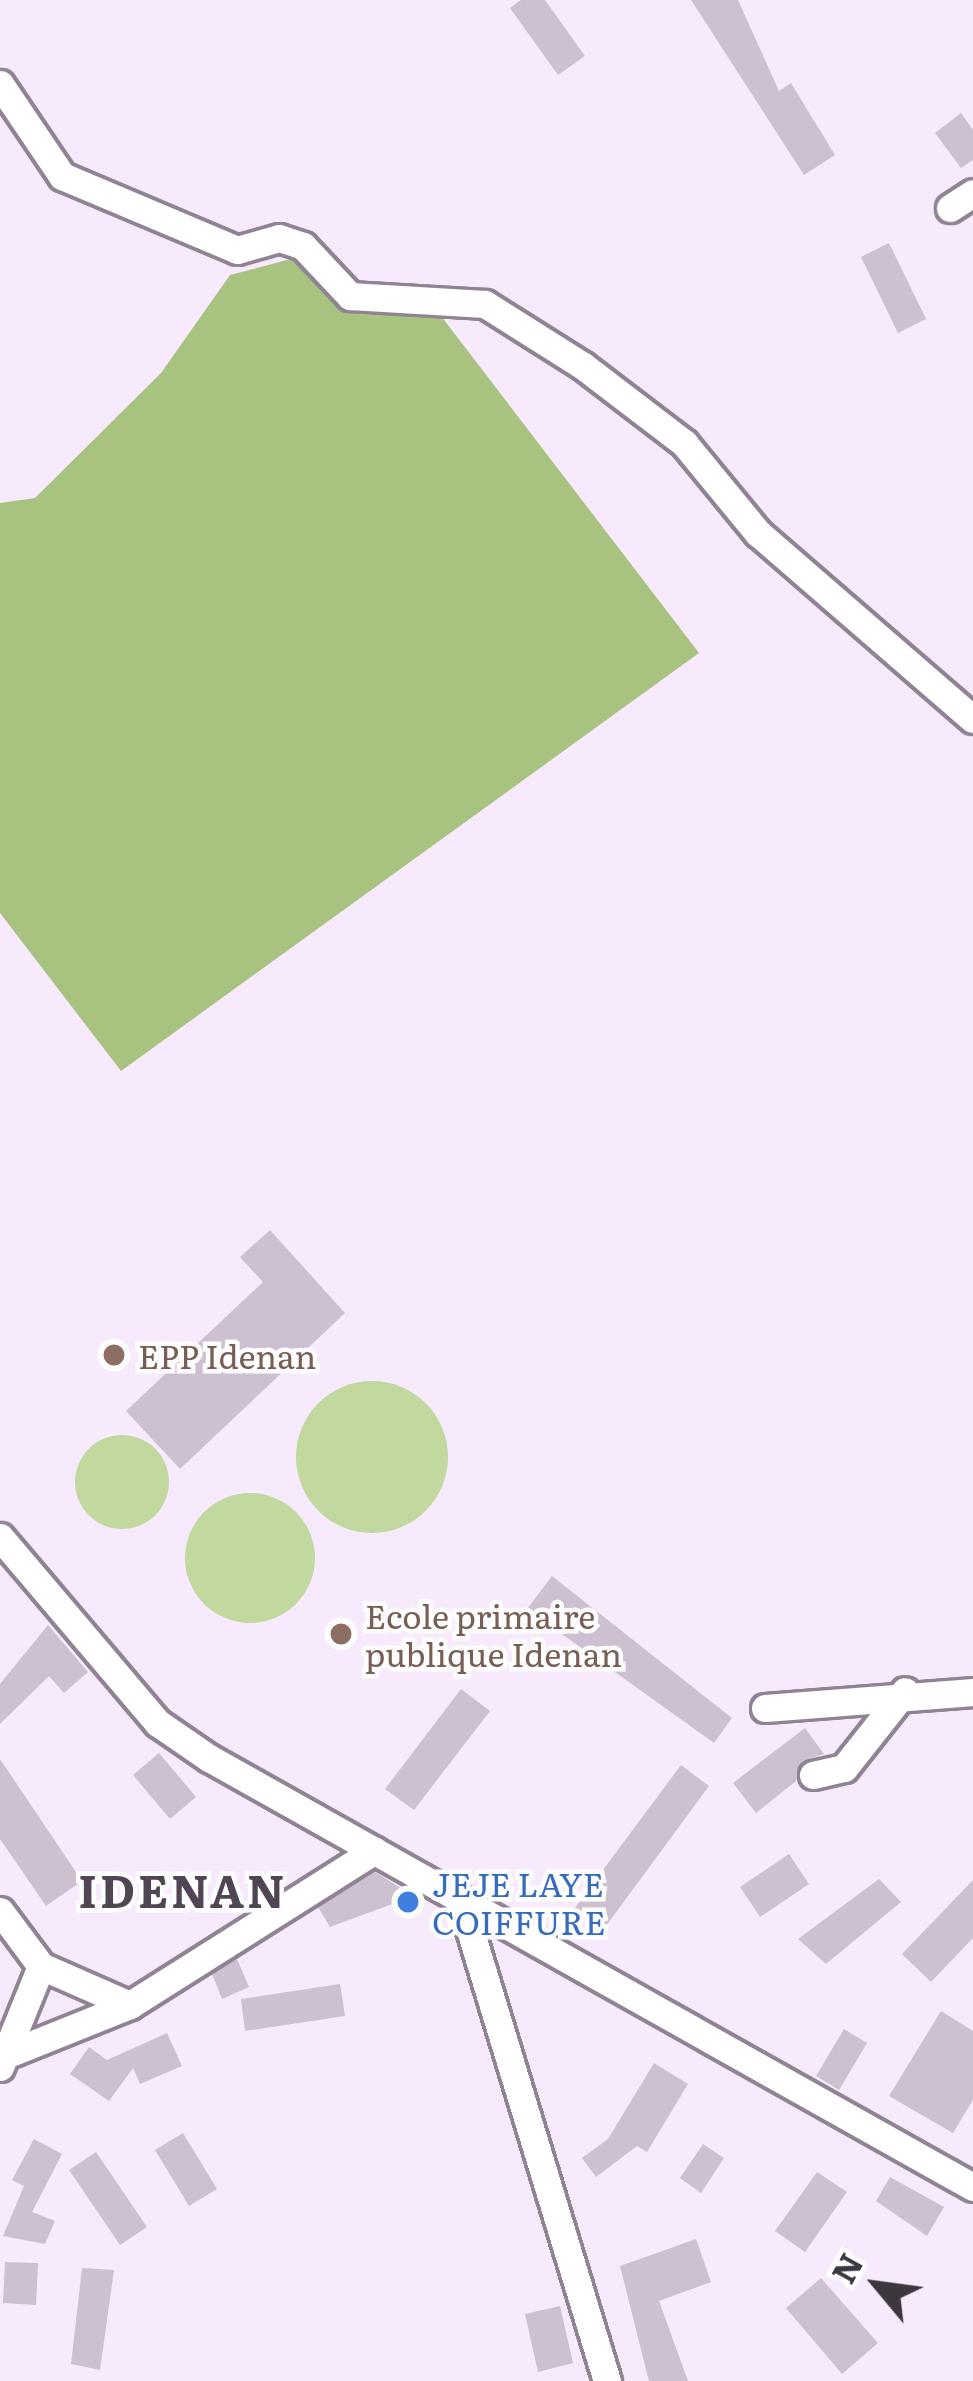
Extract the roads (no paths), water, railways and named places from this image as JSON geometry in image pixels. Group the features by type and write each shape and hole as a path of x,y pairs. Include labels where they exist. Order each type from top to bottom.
{"street":[{"path":"0,84 62,176 237,250 279,238 304,246 350,296 484,304 583,366 684,443 758,532 966,703"},
{"path":"2,1543 158,1723 460,1900 973,2187"},
{"path":"765,1708 905,1691 973,1692"},
{"path":"814,1775 844,1768 905,1691"},
{"path":"7,2059 130,2005 374,1851"},
{"path":"460,1900 607,2381"},
{"path":"0,1911 41,1966 130,2005"},
{"path":"7,2059 41,1966"}],"place":[{"name":"EPP Idenan","path":"114,1355"},
{"name":"Ecole primaire publique Idenan","path":"341,1634"},
{"name":"JEJE LAYE COIFFURE","path":"408,1902"}],"district":[{"name":"IDENAN","path":"183,1889"}]}
